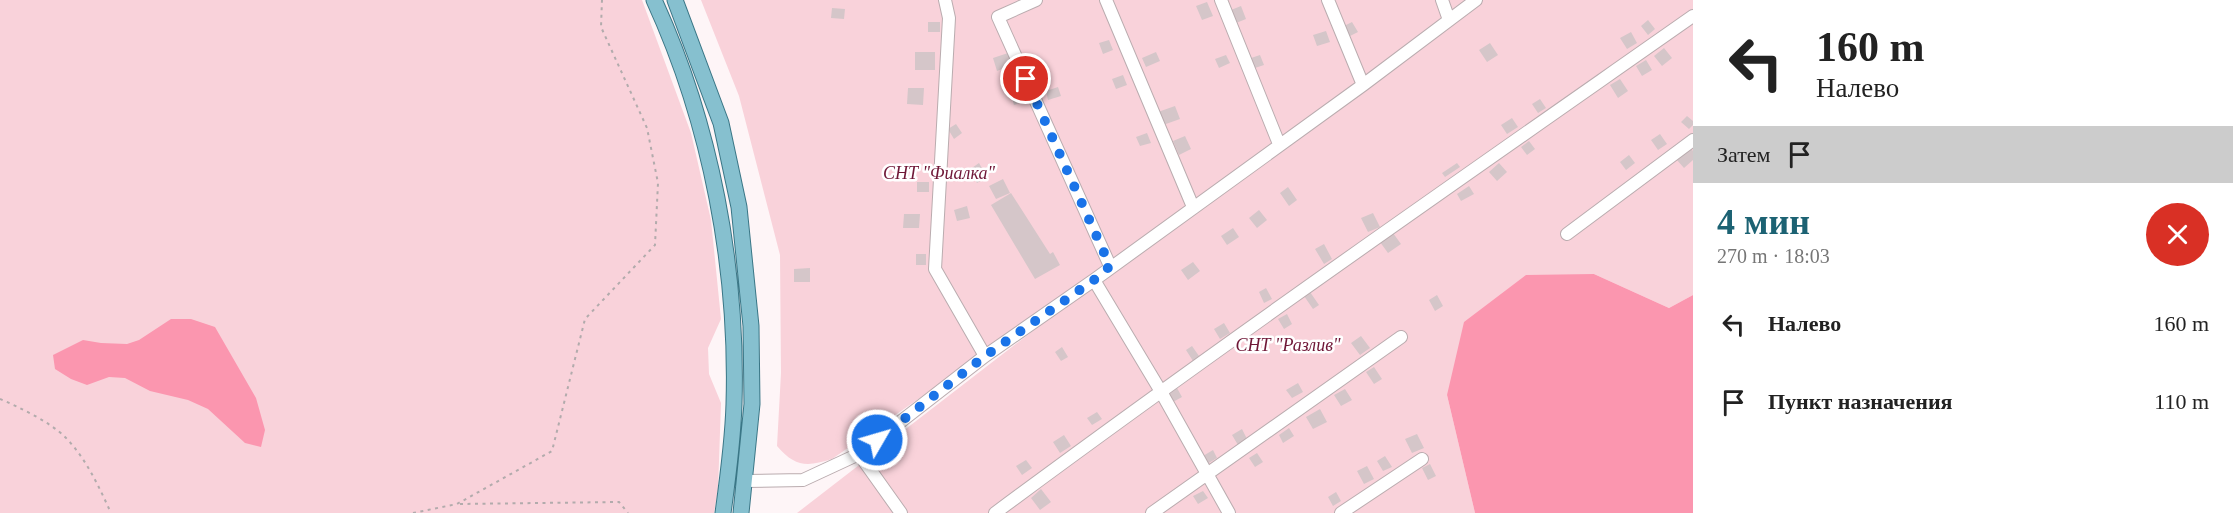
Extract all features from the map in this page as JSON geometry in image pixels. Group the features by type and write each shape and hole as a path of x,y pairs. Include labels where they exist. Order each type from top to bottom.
{"main road":[{"path":"654,0 672,41 708,151 720,222 733,325 734,405 723,513"},
{"path":"675,0 721,123 739,207 751,326 752,404 741,513"},
{"path":"729,461 746,463"},
{"path":"727,479 744,481"}],"street":[{"path":"945,0 949,18 935,269 985,356"},
{"path":"1036,0 998,17 1110,266"},
{"path":"1106,0 1193,207"},
{"path":"1221,0 1279,144"},
{"path":"1328,0 1363,85"},
{"path":"1442,0 1449,20"},
{"path":"744,481 802,480 859,454 985,356 1363,85 1476,0"},
{"path":"995,513 1160,390 1693,16"},
{"path":"1567,234 1693,140"},
{"path":"1094,280 1160,390 1229,513"},
{"path":"1152,513 1401,337"},
{"path":"859,454 901,513"},
{"path":"1341,513 1422,459"}],"path":[{"path":"457,504 552,451 585,319 655,246 658,183 647,128 601,27 602,0"},
{"path":"0,399 23,409 64,436 90,470 111,513"},
{"path":"413,513 457,504 619,502 628,513"}],"green space":[{"path":"0,0 642,0 691,133 711,220 721,319 708,348 709,374 721,403 718,490 714,513 0,513"},
{"path":"701,0 1693,0 1693,295 1669,308 1594,274 1447,395 1475,513 797,513 1179,218 832,459 808,464 796,461 777,446 781,373 780,255 739,96"}],"shaded area":[{"path":"1594,274 1669,308 1693,295 1693,513 1475,513 1447,395 1464,322 1526,275"},
{"path":"171,319 191,319 215,327 256,398 265,430 261,447 245,443 208,409 188,400 150,391 125,378 109,377 87,385 55,369 53,355 83,340 127,344 139,340"}],"building":[{"path":"1207,2 1213,16 1202,20 1196,6"},
{"path":"1241,6 1246,19 1236,23 1231,10"},
{"path":"832,8 845,9 844,19 831,18"},
{"path":"1648,20 1655,29 1648,35 1641,26"},
{"path":"928,22 940,22 940,32 928,32"},
{"path":"1352,22 1358,32 1348,37 1342,27"},
{"path":"1326,31 1330,42 1317,46 1313,35"},
{"path":"1631,32 1637,43 1627,49 1620,38"},
{"path":"1109,40 1113,50 1103,54 1099,43"},
{"path":"1490,43 1498,55 1487,62 1479,50"},
{"path":"1664,48 1672,58 1662,66 1654,56"},
{"path":"915,52 935,52 935,70 915,70"},
{"path":"1011,52 1015,64 997,71 993,58"},
{"path":"1156,52 1160,61 1146,67 1142,58"},
{"path":"1226,55 1230,63 1219,68 1215,59"},
{"path":"1260,55 1264,65 1252,69 1248,59"},
{"path":"1646,60 1652,70 1642,76 1636,66"},
{"path":"1123,75 1127,85 1116,89 1112,79"},
{"path":"1620,79 1628,91 1618,98 1610,85"},
{"path":"1022,87 1026,101 1014,105 1010,91"},
{"path":"1058,87 1061,96 1048,100 1046,91"},
{"path":"908,88 924,88 923,105 907,104"},
{"path":"1540,99 1546,108 1538,113 1532,104"},
{"path":"1175,106 1180,119 1163,125 1158,112"},
{"path":"1687,116 1693,121 1689,129 1681,122"},
{"path":"1512,118 1518,127 1507,134 1501,125"},
{"path":"956,124 962,133 954,139 948,129"},
{"path":"1147,133 1151,143 1140,146 1136,137"},
{"path":"1660,134 1667,144 1658,150 1651,140"},
{"path":"1185,136 1191,149 1179,155 1173,141"},
{"path":"1529,141 1535,149 1527,155 1521,147"},
{"path":"1690,147 1693,151 1693,160 1684,168 1676,159"},
{"path":"1629,155 1635,163 1626,170 1620,162"},
{"path":"979,163 987,177 977,183 969,170"},
{"path":"1457,163 1460,167 1445,177 1442,173"},
{"path":"1499,163 1507,172 1497,181 1489,172"},
{"path":"1003,179 1010,193 996,199 989,186"},
{"path":"917,182 929,182 929,192 917,192"},
{"path":"1469,186 1474,194 1461,201 1457,194"},
{"path":"1288,187 1297,200 1289,206 1280,193"},
{"path":"1011,193 1050,254 1053,252 1060,265 1035,279 991,205"},
{"path":"967,206 970,218 957,221 954,210"},
{"path":"1259,210 1267,220 1257,228 1249,218"},
{"path":"1373,213 1380,227 1368,232 1361,218"},
{"path":"904,214 920,214 919,228 903,228"},
{"path":"1233,228 1239,237 1227,245 1221,236"},
{"path":"1393,233 1401,244 1388,253 1380,242"},
{"path":"1324,244 1332,259 1324,264 1315,249"},
{"path":"916,254 926,254 926,265 916,265"},
{"path":"1193,262 1200,271 1188,280 1181,270"},
{"path":"810,268 810,282 794,282 794,269"},
{"path":"1266,288 1272,299 1264,303 1259,292"},
{"path":"1310,292 1319,305 1313,309 1304,296"},
{"path":"1437,295 1443,306 1435,311 1429,300"},
{"path":"1287,314 1292,324 1284,329 1278,319"},
{"path":"1224,323 1230,333 1220,339 1214,329"},
{"path":"1361,336 1370,348 1360,355 1351,343"},
{"path":"1192,346 1199,356 1193,361 1186,350"},
{"path":"1062,347 1068,357 1061,361 1055,352"},
{"path":"1374,367 1382,379 1374,384 1366,372"},
{"path":"1298,383 1303,392 1292,398 1286,390"},
{"path":"1177,388 1182,397 1173,402 1168,393"},
{"path":"1345,389 1352,400 1341,406 1334,395"},
{"path":"1320,409 1327,422 1313,429 1306,417"},
{"path":"1097,412 1102,419 1092,425 1087,418"},
{"path":"1289,428 1294,436 1283,443 1279,435"},
{"path":"1242,429 1247,439 1238,445 1232,435"},
{"path":"1417,434 1424,448 1412,453 1405,439"},
{"path":"1064,435 1071,446 1060,453 1053,442"},
{"path":"1213,450 1217,458 1207,464 1203,456"},
{"path":"1257,453 1263,462 1255,467 1249,458"},
{"path":"1385,456 1392,467 1383,471 1377,461"},
{"path":"1026,460 1032,468 1022,475 1016,466"},
{"path":"1430,464 1436,476 1428,480 1422,468"},
{"path":"1367,466 1374,479 1364,484 1357,471"},
{"path":"1041,489 1051,502 1040,510 1031,498"},
{"path":"1203,491 1208,498 1198,504 1193,496"},
{"path":"1336,492 1341,501 1333,506 1328,497"}],"route":[{"path":"877,440 985,356 1094,280 1110,266 1026,79"}],"park label":[{"name":"СНТ \"Фиалка\"","path":"939,173"},
{"name":"СНТ \"Разлив\"","path":"1288,345"}]}
